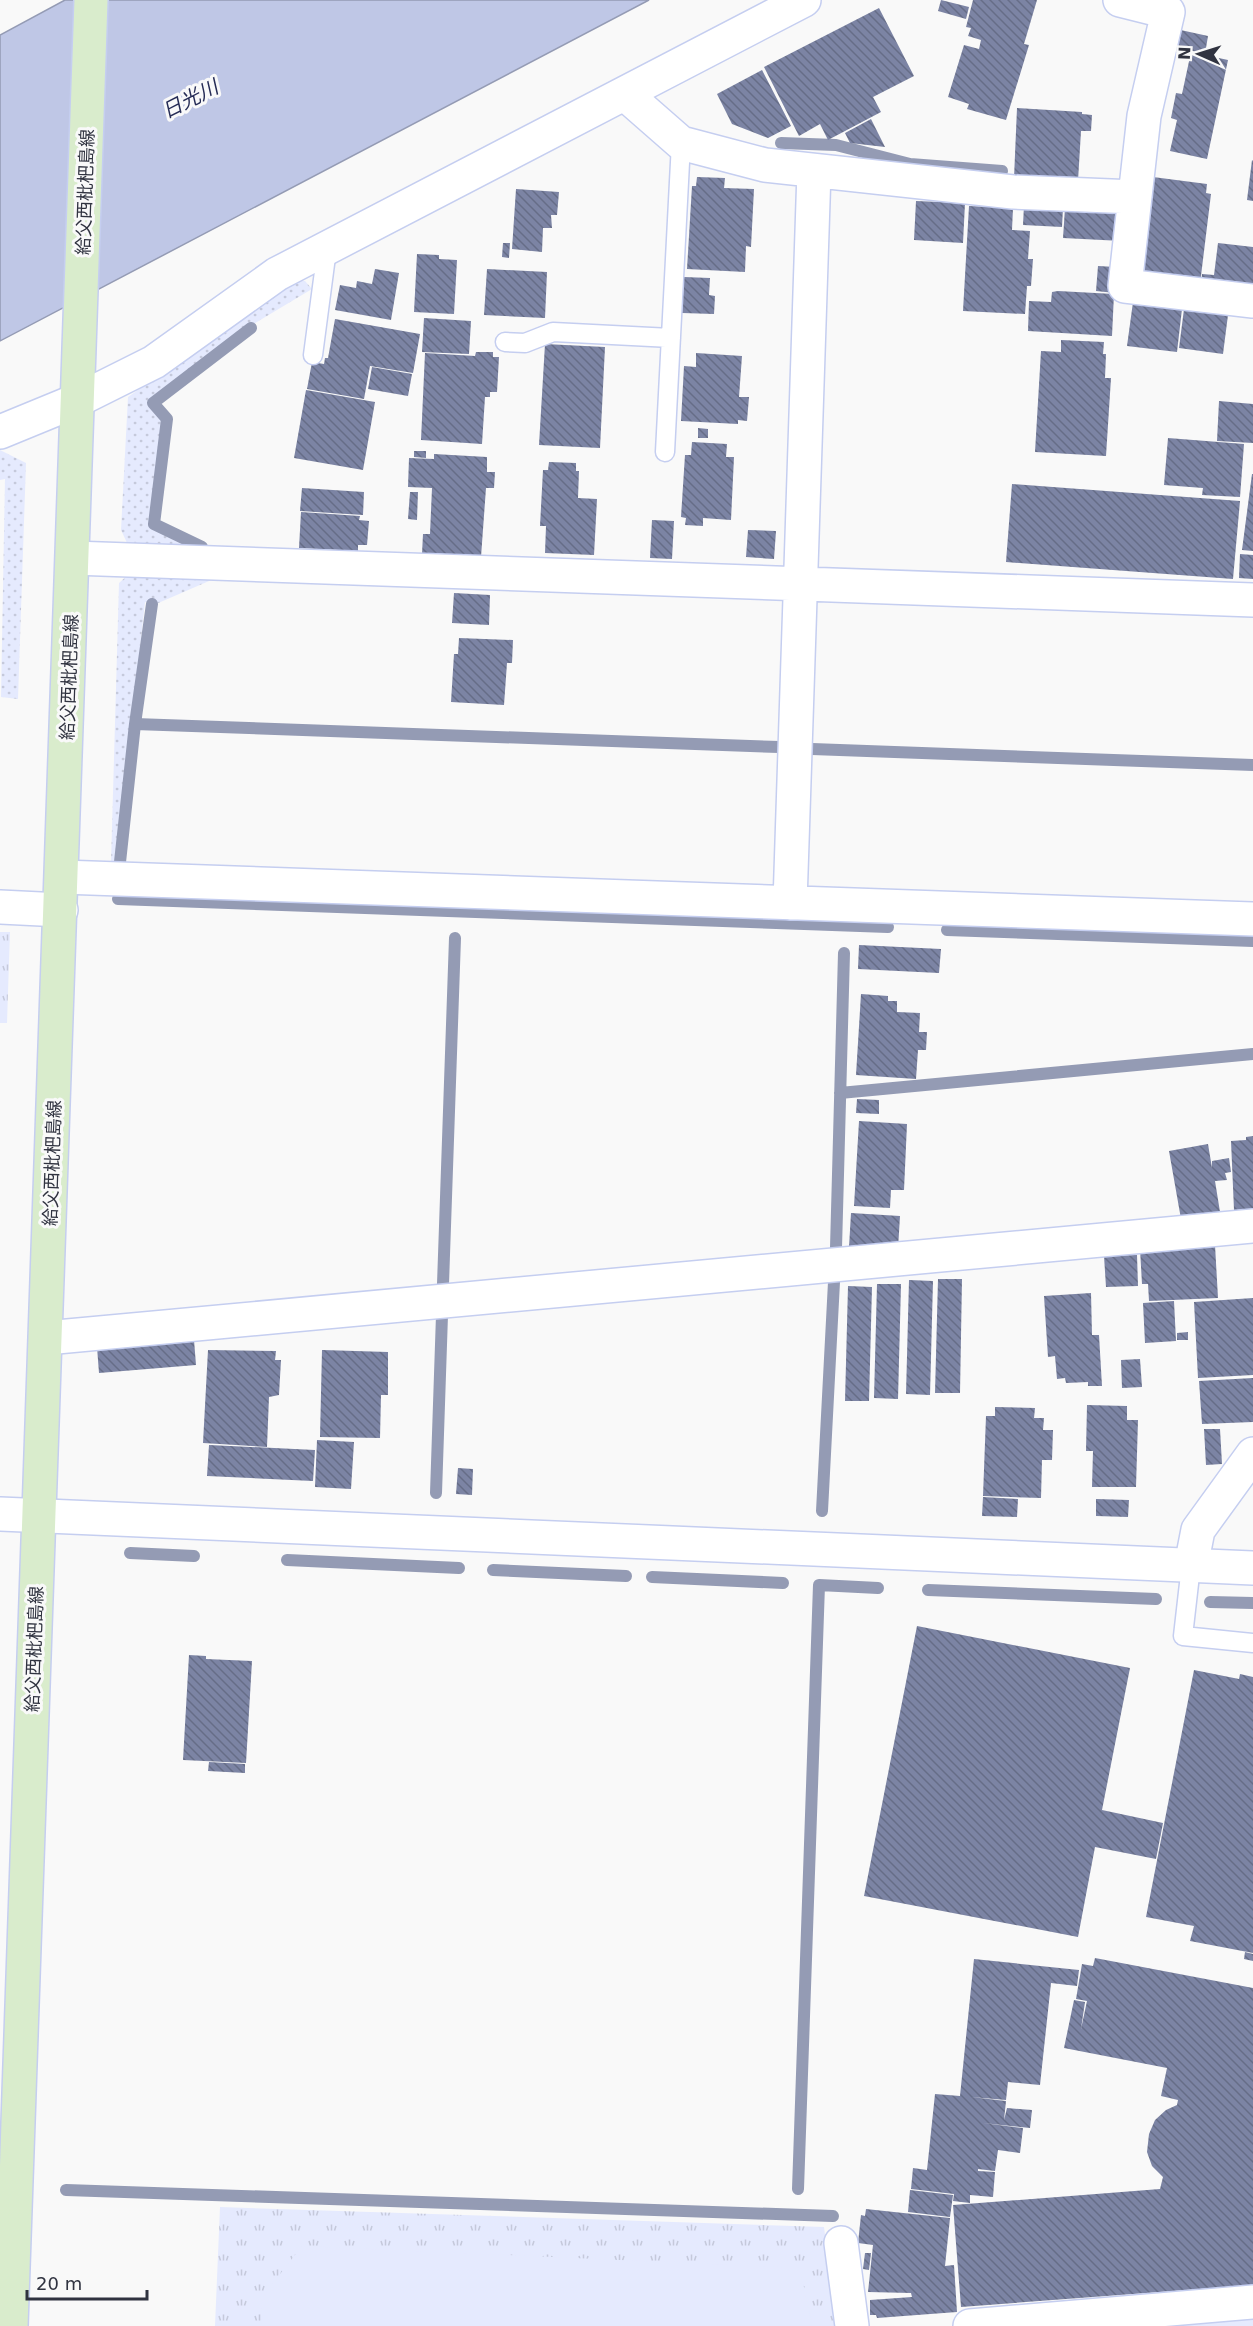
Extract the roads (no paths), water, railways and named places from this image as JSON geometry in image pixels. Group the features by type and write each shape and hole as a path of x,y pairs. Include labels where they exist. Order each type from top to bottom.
{"main road":[{"name":"給父西枇杷島線","path":"11,2326 38,1516 63,877 91,0"}],"street":[{"path":"0,432 78,400 154,362 277,274 804,0"},
{"path":"1120,0 1168,12 1144,116 1125,286 1253,301"},
{"path":"625,94 681,143 765,165 1013,192 1135,197"},
{"path":"790,903 814,171"},
{"path":"73,558 1253,600"},
{"path":"63,877 1253,919"},
{"path":"0,907 61,910"},
{"path":"46,1338 1253,1226"},
{"path":"1191,1566 1198,1530 1253,1454"},
{"path":"0,1514 1253,1568"},
{"path":"841,2242 852,2326"},
{"path":"970,2326 1253,2302"}],"lane":[{"path":"665,452 681,143"},
{"path":"313,355 327,249"},
{"path":"506,342 525,343 553,332 671,338"},
{"path":"1191,1566 1183,1636 1253,1643"}],"water":[{"name":"日光川","path":"65,0 649,0 0,341 0,35"}],"waterway":[{"path":"781,143 836,145 910,164 1002,171"},
{"path":"202,547 154,524 167,419 153,403 251,328"},
{"path":"120,862 135,724 152,604"},
{"path":"135,724 779,747"},
{"path":"812,749 1253,765"},
{"path":"118,899 888,927"},
{"path":"947,930 1253,941"},
{"path":"443,1284 455,938"},
{"path":"836,1248 844,953"},
{"path":"840,1093 1253,1054"},
{"path":"822,1511 834,1282"},
{"path":"436,1493 442,1315"},
{"path":"130,1553 194,1556"},
{"path":"287,1560 459,1568"},
{"path":"493,1570 626,1576"},
{"path":"652,1577 783,1583"},
{"path":"798,2189 819,1585 878,1588"},
{"path":"928,1590 1156,1599"},
{"path":"1210,1602 1253,1603"},
{"path":"66,2190 833,2216"}]}
